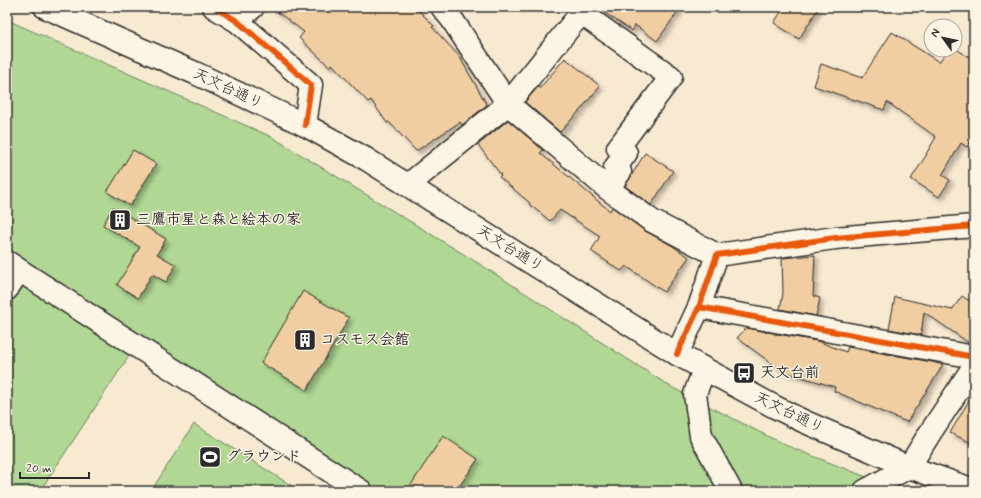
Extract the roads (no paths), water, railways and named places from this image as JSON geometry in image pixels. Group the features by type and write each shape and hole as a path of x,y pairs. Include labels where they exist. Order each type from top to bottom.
{"main road":[{"name":"天文台通り","path":"44,7 195,73 305,125 366,159 677,354 803,421 909,467 974,490"},
{"path":"214,7 245,14 311,85 305,125"},
{"path":"442,7 451,18 508,104 608,189 652,221 717,254 835,238 974,226"},
{"path":"408,185 508,104 581,13 671,77 618,148 626,154 615,168 620,172 608,189"},
{"path":"677,354 699,307 717,254"},
{"path":"7,289 13,266 361,491"},
{"path":"699,307 974,357"},
{"path":"865,491 909,467 974,366"},
{"path":"704,369 695,394 701,436 731,491"}],"place":[{"name":"三鷹市星と森と絵本の家","path":"120,220"},
{"name":"コスモス会館","path":"305,340"},
{"name":"天文台前","path":"744,373"},
{"name":"グラウンド","path":"210,457"}]}
